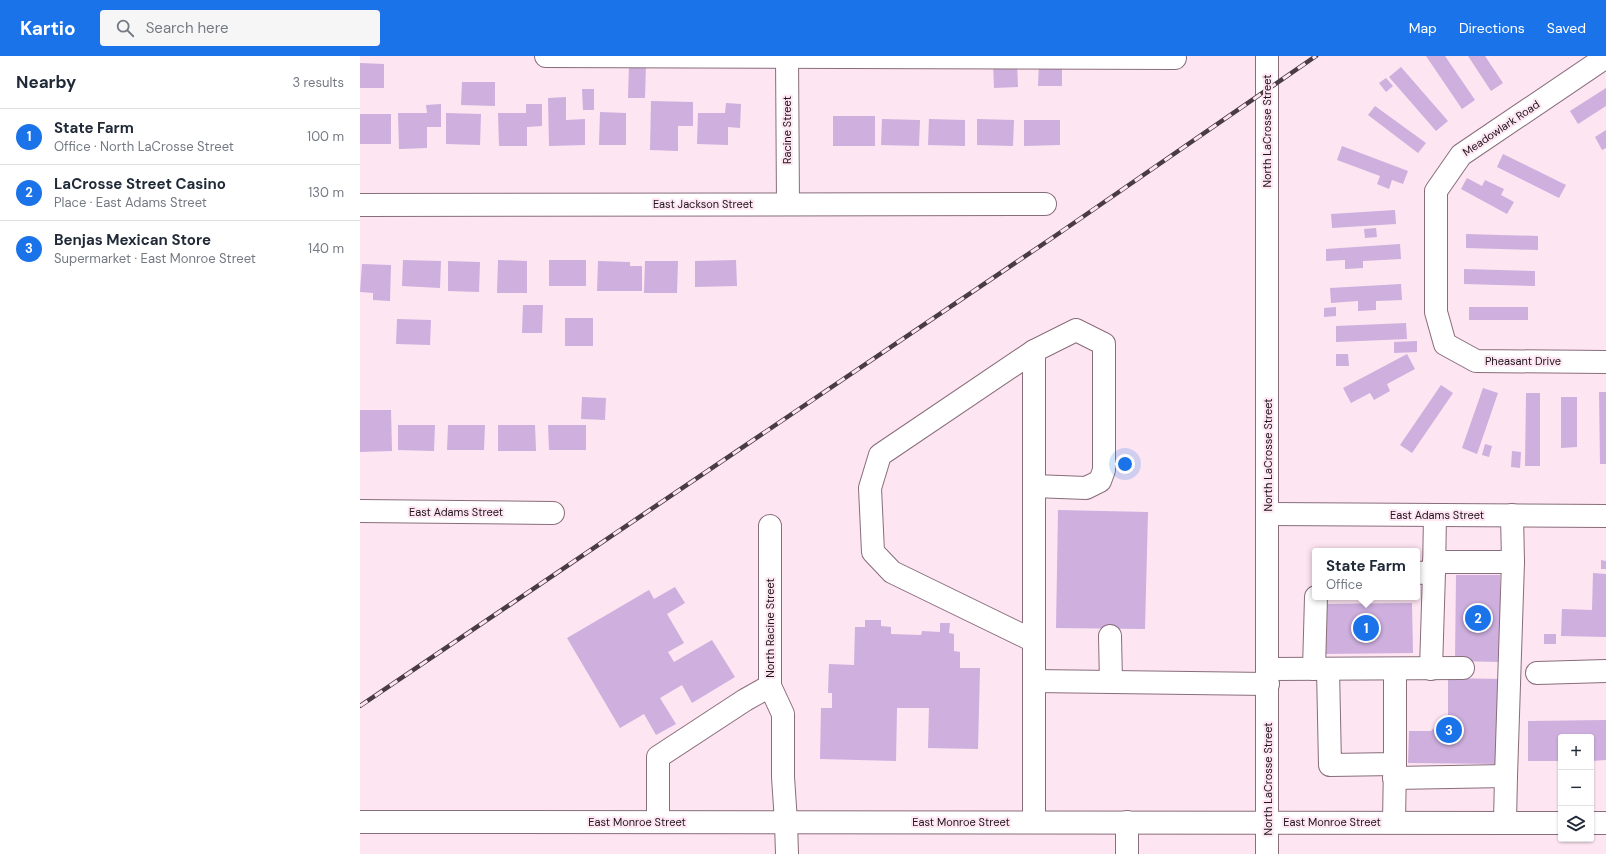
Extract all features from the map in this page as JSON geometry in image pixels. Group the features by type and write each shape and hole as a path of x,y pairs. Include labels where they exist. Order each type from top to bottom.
{"street":[{"path":"546,56 1175,58"},
{"name":"Racine Street","path":"787,56 788,204"},
{"name":"North LaCrosse Street","path":"1267,56 1268,854"},
{"name":"Meadowlark Road","path":"1445,344 1436,312 1436,191 1461,155 1606,57"},
{"name":"East Jackson Street","path":"360,205 1045,204"},
{"path":"1034,486 1086,488 1100,481 1104,470 1104,344 1076,330 1034,352 880,455 870,488 873,552 892,572 1034,641"},
{"name":"Pheasant Drive","path":"1445,344 1476,361 1606,362"},
{"path":"1034,352 1034,822"},
{"name":"East Adams Street","path":"360,512 553,512"},
{"name":"East Adams Street","path":"1268,514 1606,516"},
{"path":"1431,669 1428,569 1435,514"},
{"path":"1505,822 1513,562 1512,515"},
{"name":"North Racine Street","path":"770,526 770,686 783,714 783,777 786,822"},
{"path":"1428,569 1513,562"},
{"path":"1316,600 1330,765 1394,771 1506,776"},
{"path":"1110,636 1111,682"},
{"path":"1034,681 1111,682 1268,676 1321,669 1395,670 1463,668"},
{"path":"1394,822 1395,670"},
{"path":"1537,673 1606,671"},
{"path":"658,822 658,757 745,700 770,686"},
{"name":"East Monroe Street","path":"360,822 1558,823"},
{"path":"786,822 787,854"},
{"path":"1127,822 1127,854"},
{"path":"1594,823 1606,823"}],"building":[{"path":"1426,56 1445,56 1475,100 1462,109"},
{"path":"1468,56 1485,56 1503,83 1491,91"},
{"path":"1017,62 1018,87 994,88 993,63"},
{"path":"360,63 384,64 384,88 360,88"},
{"path":"1039,63 1062,63 1062,86 1038,86"},
{"path":"629,64 646,64 645,98 628,98"},
{"path":"1401,67 1448,121 1436,131 1389,77"},
{"path":"1386,78 1393,86 1386,92 1379,83"},
{"path":"462,82 495,82 495,106 461,105"},
{"path":"1606,88 1606,106 1578,124 1570,111"},
{"path":"582,89 594,89 594,110 583,110"},
{"path":"566,97 566,120 585,119 585,145 549,146 548,98"},
{"path":"651,101 693,102 693,126 678,126 678,151 650,150"},
{"path":"726,103 741,104 740,128 728,127 728,145 697,144 698,113 725,113"},
{"path":"441,104 441,127 427,127 427,148 399,149 398,113 427,113 426,105"},
{"path":"526,104 542,104 542,126 527,127 527,146 499,146 498,113 526,113"},
{"path":"1375,106 1426,143 1418,153 1368,115"},
{"path":"600,112 626,113 626,145 599,145"},
{"path":"446,113 481,114 480,145 446,144"},
{"path":"360,114 391,114 391,144 360,144"},
{"path":"833,116 875,116 875,146 833,146"},
{"path":"882,119 920,120 919,146 881,145"},
{"path":"929,119 965,120 965,146 928,145"},
{"path":"977,119 1014,120 1013,146 977,145"},
{"path":"1024,120 1060,120 1060,145 1024,146"},
{"path":"1606,130 1606,148 1602,150 1595,137"},
{"path":"1342,146 1408,171 1403,184 1392,180 1389,189 1377,184 1380,176 1337,160"},
{"path":"1503,154 1566,185 1559,198 1497,167"},
{"path":"1467,178 1482,186 1485,180 1504,189 1501,195 1514,202 1507,214 1461,189"},
{"path":"1395,210 1396,224 1332,228 1331,214"},
{"path":"1376,228 1377,237 1365,238 1364,229"},
{"path":"1466,234 1538,236 1538,250 1466,248"},
{"path":"1400,244 1401,259 1363,261 1363,268 1345,269 1345,260 1326,261 1326,249"},
{"path":"403,260 441,261 440,288 402,286"},
{"path":"498,260 527,261 527,293 497,293"},
{"path":"549,260 586,260 586,286 549,286"},
{"path":"736,260 737,286 695,287 695,261"},
{"path":"448,261 480,262 479,292 448,291"},
{"path":"598,261 630,262 630,266 642,266 642,291 597,291"},
{"path":"645,261 678,261 677,293 644,293"},
{"path":"362,264 391,265 390,301 373,300 373,293 360,292"},
{"path":"1464,269 1535,271 1535,286 1464,284"},
{"path":"1401,284 1402,300 1376,301 1376,310 1358,311 1358,301 1331,303 1330,288"},
{"path":"523,305 543,305 542,333 522,333"},
{"path":"1336,307 1336,316 1324,317 1324,308"},
{"path":"1469,307 1528,307 1528,320 1469,320"},
{"path":"565,318 593,318 593,346 565,346"},
{"path":"397,319 431,320 430,345 396,344"},
{"path":"1406,323 1407,339 1336,342 1336,326"},
{"path":"1417,341 1417,352 1394,353 1394,342"},
{"path":"1336,354 1348,354 1349,366 1336,366"},
{"path":"1407,354 1415,369 1387,384 1390,391 1374,400 1370,393 1351,403 1343,388"},
{"path":"1441,385 1453,393 1412,453 1400,445"},
{"path":"1483,388 1498,393 1477,454 1462,448"},
{"path":"1599,392 1606,392 1606,464 1600,464"},
{"path":"1526,393 1540,393 1540,466 1525,466"},
{"path":"582,397 606,398 605,420 581,419"},
{"path":"1561,397 1577,397 1577,447 1561,448"},
{"path":"360,410 391,410 392,451 360,452"},
{"path":"398,425 435,425 434,451 398,450"},
{"path":"448,425 485,425 484,450 447,450"},
{"path":"498,425 535,425 536,451 498,451"},
{"path":"548,425 586,425 586,450 549,450"},
{"path":"1485,444 1492,446 1489,457 1482,455"},
{"path":"1512,451 1521,452 1520,468 1511,467"},
{"path":"1058,510 1148,512 1145,629 1056,628"},
{"path":"1601,560 1606,561 1606,569 1601,569"},
{"path":"1593,573 1606,574 1606,637 1561,636 1562,609 1592,610"},
{"path":"1456,575 1500,575 1500,662 1455,661"},
{"path":"675,587 685,603 667,614 684,643 668,652 674,662 712,640 735,677 692,703 682,685 660,698 676,724 656,735 644,714 620,728 567,638 649,590 654,599"},
{"path":"1412,603 1413,653 1321,654 1320,604"},
{"path":"865,620 881,620 881,626 891,627 891,634 921,635 922,631 940,632 940,623 950,623 949,633 954,634 954,651 960,652 960,668 980,668 978,749 928,748 929,708 897,708 896,761 820,759 821,708 832,708 832,693 828,693 829,664 854,665 855,627 865,627"},
{"path":"1544,634 1556,634 1556,644 1544,644"},
{"path":"1448,678 1503,679 1502,764 1408,763 1409,731 1431,731 1448,715"},
{"path":"1606,720 1606,760 1594,761 1594,734 1558,734 1558,761 1528,761 1528,721"}],"railway":[{"path":"360,706 1055,236 1316,56"}],"place":[{"name":"LaCrosse Street Casino","path":"1478,618"},
{"name":"State Farm","path":"1366,628"},
{"name":"Benjas Mexican Store","path":"1449,730"}]}
